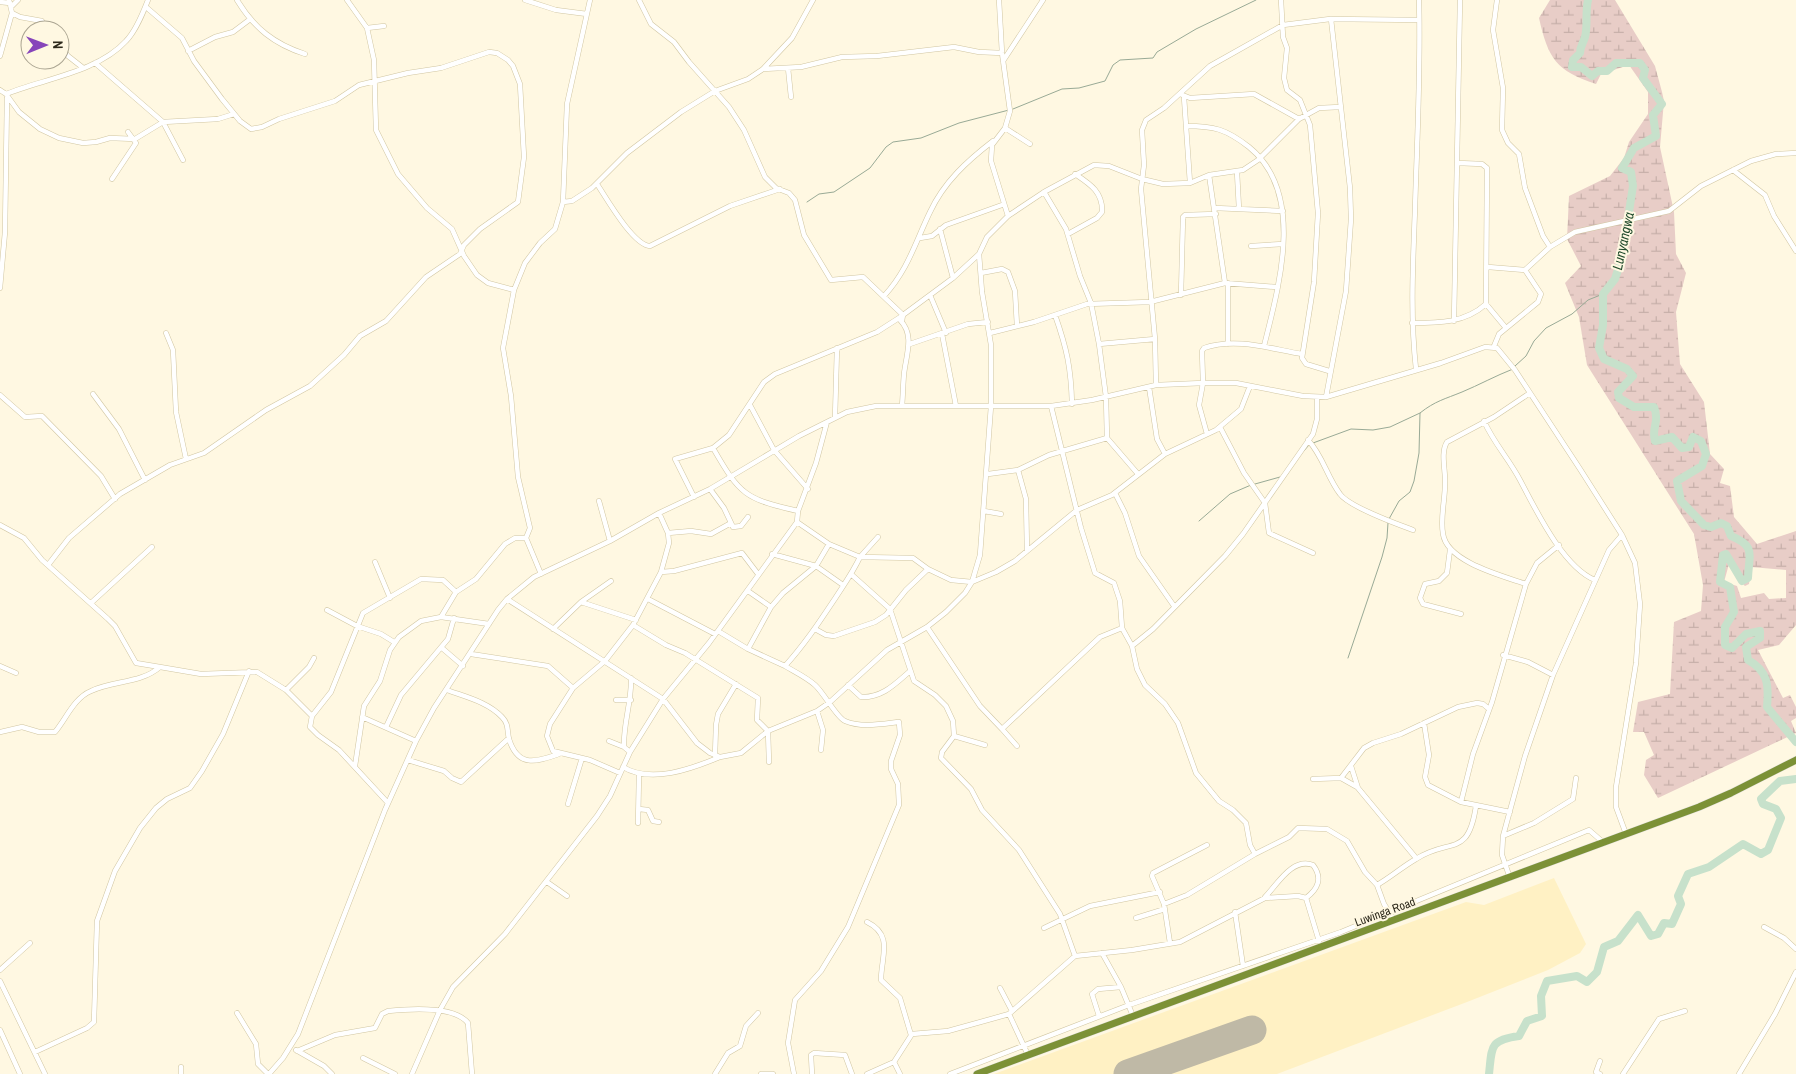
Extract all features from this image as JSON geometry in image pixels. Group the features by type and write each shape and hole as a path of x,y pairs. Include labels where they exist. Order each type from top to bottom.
{"highway":[{"name":"Luwinga Road","path":"977,1074 1604,843 1731,793 1796,760"}],"street":[{"path":"0,2 10,3 18,0"},
{"path":"7,96 95,62 125,43 146,7 148,0"},
{"path":"237,0 249,20 274,42 305,54"},
{"path":"347,0 367,28 374,60 376,130 400,178 427,208 452,229 470,266 484,281 514,290"},
{"path":"525,0 556,10 588,14"},
{"path":"541,574 526,538 530,528 518,476 511,396 503,356 506,326 514,290 529,256 558,223 563,202 567,104 590,0"},
{"path":"639,0 651,24 674,42 736,116 765,177 795,200 804,235 831,280 863,277 884,296 901,318 910,344 903,382 902,406"},
{"path":"563,202 572,201 597,184 627,153 681,112 715,91 740,83 763,68 792,38 808,13 813,0"},
{"path":"884,296 900,279 920,238 930,211 957,170 994,140 1005,128 1010,108 1002,53 999,0"},
{"path":"1003,61 1043,0"},
{"path":"1281,0 1283,37 1287,48 1284,78 1286,86 1300,100 1306,114 1311,138 1318,213 1314,282 1302,354 1306,364 1329,371"},
{"path":"1416,369 1412,324 1419,0"},
{"path":"1454,321 1454,232 1458,163 1460,0"},
{"path":"1497,0 1493,30 1503,88 1502,130 1508,142 1519,154 1525,188 1543,236 1550,247"},
{"path":"0,56 12,13 10,3"},
{"path":"48,565 69,538 115,499 145,480 186,459 209,450 266,410 310,386 344,355 354,341 384,323 426,277 452,261 480,229 513,207 520,196 524,157 522,95 513,66 502,56 490,52 440,68 375,80 354,86 335,101 279,119 262,127 249,128 234,114 179,35 146,7"},
{"path":"12,13 20,17 36,20"},
{"path":"1326,397 1329,371 1346,291 1351,219 1350,188 1331,19"},
{"path":"1156,385 1155,339 1150,302 1148,255 1141,208 1143,124 1182,95 1210,66 1283,25 1331,19 1419,20"},
{"path":"188,50 233,32 249,20"},
{"path":"367,28 384,26"},
{"path":"763,68 788,68 842,58 954,47 979,52 1002,53"},
{"path":"70,58 82,67"},
{"path":"95,62 163,122 183,160"},
{"path":"788,68 791,97"},
{"path":"0,90 30,122 59,138 90,143 110,138 135,139 163,122 218,119 234,114"},
{"path":"1182,95 1254,94 1299,119"},
{"path":"1182,95 1190,183"},
{"path":"0,288 5,232 7,96"},
{"path":"694,497 675,459 713,448 729,435 764,382 775,374 877,332 901,318 953,278 979,254 987,237 1008,216 1044,192 1075,174 1100,164 1142,179 1174,185 1190,183 1209,175 1237,172 1248,167 1260,157 1306,114 1319,108 1340,107"},
{"path":"1186,126 1216,127 1239,139 1260,157 1272,177 1283,210 1283,244 1264,346"},
{"path":"1005,128 1030,144"},
{"path":"128,132 135,139"},
{"path":"112,179 124,158 132,149 135,139"},
{"path":"994,140 991,161 1002,205 1008,216"},
{"path":"1488,267 1525,270 1550,247 1575,232 1669,211 1700,186 1733,170 1764,157 1796,154"},
{"path":"1458,163 1482,164 1487,168 1488,267 1486,304 1506,328"},
{"path":"1733,170 1752,182 1765,195 1788,242 1796,251"},
{"path":"1237,172 1239,208"},
{"path":"1068,234 1092,221 1102,212 1095,188 1075,174"},
{"path":"1209,175 1226,283 1228,344"},
{"path":"597,184 634,236 643,245 650,246 730,206 780,189"},
{"path":"1044,192 1061,217 1091,303 1100,344 1106,397 1107,438 1138,474"},
{"path":"920,238 932,236 940,229 1002,205"},
{"path":"1215,208 1283,210"},
{"path":"1181,295 1183,217 1185,215 1216,214"},
{"path":"940,229 953,278"},
{"path":"1251,246 1283,244"},
{"path":"623,768 640,775 693,767 717,756 741,753 768,731 818,711 867,666 901,642 927,627 946,612 972,582 980,555 992,406 990,333 983,301 979,254"},
{"path":"981,273 1002,269 1008,272 1015,291 1017,326"},
{"path":"1494,346 1496,337 1541,298 1540,291 1525,270"},
{"path":"990,333 1091,303 1150,302 1226,283 1276,287"},
{"path":"930,296 944,333 956,406"},
{"path":"1412,324 1454,321 1472,314 1486,304"},
{"path":"1055,315 1071,368 1072,404"},
{"path":"910,344 968,324 988,322"},
{"path":"166,333 172,350 176,412 186,459"},
{"path":"1100,344 1155,339"},
{"path":"1207,434 1199,405 1203,383 1202,351 1210,346 1228,344 1264,346 1302,354"},
{"path":"237,1013 256,1044 258,1064 269,1074 290,1049 298,1034 388,803 416,741 462,666 507,599 541,574 610,541 659,513 710,489 774,450 827,422 858,409 902,406 1051,406 1072,404 1156,385 1203,383 1250,386 1326,397 1441,363 1485,346 1494,346 1502,352 1530,393 1622,535 1635,563 1640,604 1636,663 1616,787 1616,807 1626,834"},
{"path":"835,418 837,348"},
{"path":"797,522 829,544 860,557 913,558 928,569 952,580 972,582 996,572 1027,551 1077,510 1115,493 1165,454 1220,427 1241,409 1250,386"},
{"path":"1149,387 1157,440 1165,454"},
{"path":"1526,584 1478,566 1450,550 1444,541 1442,532 1446,477 1444,448 1452,437 1484,421 1530,393"},
{"path":"93,394 119,429 145,480"},
{"path":"0,395 25,417 42,416 101,476 115,499"},
{"path":"1132,646 1153,629 1224,556 1265,503 1308,440 1317,419 1317,397"},
{"path":"750,405 774,450 808,489"},
{"path":"1051,406 1061,451 1096,573 1112,580 1118,592 1122,628 1132,646 1137,669 1145,685 1164,704 1178,723 1196,773 1219,801 1233,810 1246,823 1255,854"},
{"path":"1484,421 1491,436 1559,545 1577,569 1595,580"},
{"path":"421,1074 413,1072 440,1010 453,987 506,934 597,816 610,796 630,752 662,699 696,660 797,522 798,511 808,489 827,422"},
{"path":"1220,427 1244,473 1265,503 1271,536 1312,553"},
{"path":"988,474 1018,470 1031,466 1043,457 1107,438"},
{"path":"1308,440 1320,455 1335,488 1343,498 1414,530"},
{"path":"713,448 730,477 740,489 759,502 798,511"},
{"path":"1018,470 1026,499 1027,551"},
{"path":"710,489 724,508 733,527 738,527 748,517"},
{"path":"1115,493 1125,514 1138,556 1174,606"},
{"path":"599,501 610,541"},
{"path":"984,511 1002,514"},
{"path":"620,773 582,758 559,754 553,751 548,742 547,730 573,688 605,660 633,625 648,599 668,552 668,533 659,513"},
{"path":"668,533 690,530 711,534 731,523"},
{"path":"0,525 17,532 48,565 115,626 136,664 201,674 249,671 259,674 286,690 312,716"},
{"path":"1510,878 1501,850 1503,836 1525,756 1553,675 1609,550 1622,535"},
{"path":"785,666 816,630 843,585 852,575 860,557 878,537"},
{"path":"441,617 456,592 476,579 505,544 515,538 526,538"},
{"path":"748,649 771,607 787,590 816,566 829,544"},
{"path":"1461,802 1473,754 1489,709 1503,656 1526,584 1537,563 1559,545"},
{"path":"91,603 152,547"},
{"path":"1450,550 1447,573 1439,581 1425,584 1420,598 1423,604 1461,614"},
{"path":"661,572 674,571 742,553 758,574"},
{"path":"772,554 816,566 843,585"},
{"path":"375,562 390,598"},
{"path":"816,630 826,636 834,636 875,622 886,615 906,590 928,569"},
{"path":"852,575 890,610 914,681 935,695 946,706 953,721 954,736 942,752 941,758 970,789 982,810 1012,840 1062,919 1075,956"},
{"path":"388,803 334,745 313,731 310,727 312,716 331,692 363,613 390,598 408,585 425,579 443,580 456,592"},
{"path":"553,630 581,602 611,581"},
{"path":"748,591 771,607"},
{"path":"507,599 553,630 605,660 662,699 697,743 717,756"},
{"path":"648,599 808,679 830,702 839,718 844,721 864,725 899,722 900,736 892,761 892,769 898,784 900,800 891,828 848,927 822,971 795,1000 788,1043 794,1074"},
{"path":"581,602 636,620"},
{"path":"327,610 357,626 377,632 394,642"},
{"path":"354,766 364,706 380,681 394,642 416,623 441,617 489,624"},
{"path":"386,728 400,695 421,668 442,648 450,634 454,618"},
{"path":"633,625 696,660 758,698 757,720 768,731 770,762"},
{"path":"927,627 980,706 1017,746"},
{"path":"1002,729 1100,637 1122,628"},
{"path":"442,648 462,666"},
{"path":"471,654 548,666 573,688"},
{"path":"1503,656 1528,662 1553,675"},
{"path":"286,690 309,667 314,658"},
{"path":"0,666 16,673"},
{"path":"0,732 22,727 39,732 55,732 67,714 89,692 144,678 160,667"},
{"path":"36,1052 88,1028 94,1022 97,921 118,865 140,828 156,808 167,799 185,792 194,782 223,734 249,671"},
{"path":"848,685 862,697 878,695 886,692 910,672"},
{"path":"624,747 631,678"},
{"path":"717,756 716,725 718,714 736,684"},
{"path":"447,690 492,708 504,719 508,727 509,738 520,758 528,762 539,761 559,754"},
{"path":"616,700 630,700"},
{"path":"1341,778 1364,748 1373,743 1401,734 1458,707 1472,703 1483,704 1489,709"},
{"path":"818,711 823,730 821,750"},
{"path":"362,717 416,741"},
{"path":"1424,723 1429,759 1425,781 1434,789 1461,802 1510,812"},
{"path":"954,736 985,745"},
{"path":"408,760 444,771 452,778 461,782 509,738"},
{"path":"609,741 624,747 630,752"},
{"path":"568,804 582,758"},
{"path":"1351,766 1358,788"},
{"path":"638,823 640,775"},
{"path":"1313,779 1341,778 1358,788 1416,858"},
{"path":"1503,836 1534,823 1573,799 1576,778"},
{"path":"1377,885 1416,858 1462,842 1470,834 1476,806"},
{"path":"639,808 648,810 653,821 659,822"},
{"path":"1136,918 1187,895 1255,854 1289,838 1298,828 1327,828 1347,840 1365,872 1377,885 1394,920"},
{"path":"951,1074 961,1072 1098,1016 1318,940 1416,903 1474,876 1505,866 1589,830 1604,843"},
{"path":"1170,943 1164,907 1160,892 1152,876 1153,873 1207,845"},
{"path":"1265,898 1288,871 1304,864 1313,865 1318,876 1317,888 1306,898"},
{"path":"547,882 567,896"},
{"path":"1044,928 1090,906 1160,892"},
{"path":"911,1035 948,1031 1011,1012 1075,956 1132,950 1187,940 1235,912 1265,898 1298,896 1306,898"},
{"path":"1306,898 1318,940 1323,946"},
{"path":"1235,912 1242,966"},
{"path":"867,922 877,926 882,932 884,959 882,980 900,998 911,1035 894,1062 867,1074"},
{"path":"1764,927 1784,938 1796,949"},
{"path":"0,970 30,943"},
{"path":"1102,953 1121,987 1133,1016"},
{"path":"1739,1074 1775,1014 1796,972"},
{"path":"0,981 2,992 36,1052 45,1074"},
{"path":"1098,1016 1092,994 1098,989 1121,987"},
{"path":"1000,988 1028,1055"},
{"path":"297,1051 335,1035 375,1028 382,1014 388,1011 440,1010 460,1017 468,1023 472,1074"},
{"path":"1623,1074 1659,1019 1685,1011"},
{"path":"716,1074 728,1053 739,1048 746,1026 758,1013"},
{"path":"0,1030 20,1074"},
{"path":"290,1049 324,1066 332,1074"},
{"path":"812,1074 811,1055 814,1053 845,1055 852,1074"},
{"path":"363,1058 395,1074"},
{"path":"894,1062 900,1074"},
{"path":"1600,1062 1596,1072 1600,1074"},
{"path":"181,1067 181,1074"},
{"path":"761,1074 773,1074"}],"shaded area":[{"path":"1554,878 1586,944 1580,953 1548,970 1277,1074 994,1074 1466,902 1484,905"}],"green space":[{"path":"1550,0 1615,0 1655,66 1664,101 1660,147 1674,212 1676,254 1686,273 1676,312 1680,364 1704,402 1710,454 1724,469 1720,483 1730,486 1734,517 1757,544 1796,531 1796,625 1779,645 1758,650 1783,698 1790,695 1796,707 1796,718 1791,721 1796,733 1658,798 1644,775 1646,760 1654,755 1644,732 1633,732 1638,702 1670,694 1674,622 1701,611 1703,585 1694,534 1587,365 1579,317 1565,283 1581,266 1567,239 1569,196 1610,176 1624,158 1629,142 1648,114 1648,92 1629,65 1601,74 1596,84 1571,74 1550,53 1539,18","holes":["1729,564 1738,579 1745,586 1749,584 1751,567 1786,570 1786,598 1769,599 1764,593 1741,598 1737,586 1724,582"]}],"waterway":[{"path":"1013,109 1062,89 1079,88 1105,81 1113,65 1120,60 1153,58 1157,52 1196,29 1256,0"},
{"name":"Lunyangwa","path":"1588,0 1585,37 1580,53 1573,60 1572,67 1581,67 1592,76 1598,71 1607,71 1616,63 1640,63 1645,70 1643,78 1662,104 1653,115 1656,136 1634,148 1622,168 1631,172 1633,186 1622,257 1615,279 1603,294 1603,325 1599,348 1604,359 1627,369 1633,376 1618,392 1619,398 1634,407 1654,407 1656,412 1655,441 1672,437 1682,448 1689,447 1693,437 1701,441 1706,454 1702,466 1677,481 1681,501 1704,525 1711,527 1721,523 1727,526 1731,536 1748,547 1750,557 1748,578 1742,581 1726,554 1723,555 1720,582 1730,587 1734,612 1725,627 1725,645 1732,648 1746,634 1760,631 1760,638 1746,647 1748,660 1760,669 1766,679 1768,692 1767,707 1796,742"},
{"path":"807,202 819,194 834,192 870,168 886,147 893,142 921,138 959,123 1009,110"},
{"path":"1515,366 1526,356 1534,341 1546,328 1572,314 1588,300 1603,294"},
{"path":"1389,519 1399,501 1410,492 1414,481 1419,453 1420,413 1440,401 1513,369"},
{"path":"1313,443 1351,429 1373,430 1390,427 1420,413"},
{"path":"1302,453 1309,445"},
{"path":"1255,484 1280,477"},
{"path":"1199,521 1230,494 1251,485"},
{"path":"1348,658 1382,557 1387,538 1388,523"},
{"name":"Lunyangwa","path":"1489,1074 1494,1046 1502,1040 1519,1036 1527,1021 1542,1016 1541,996 1547,981 1577,976 1587,982 1597,972 1604,947 1618,941 1638,915 1651,936 1658,934 1664,923 1672,924 1681,904 1678,896 1688,874 1709,867 1743,844 1761,854 1768,850 1781,818 1776,809 1763,804 1761,799 1780,781 1796,779"}],"runway":[{"path":"1128,1074 1252,1030"}]}
